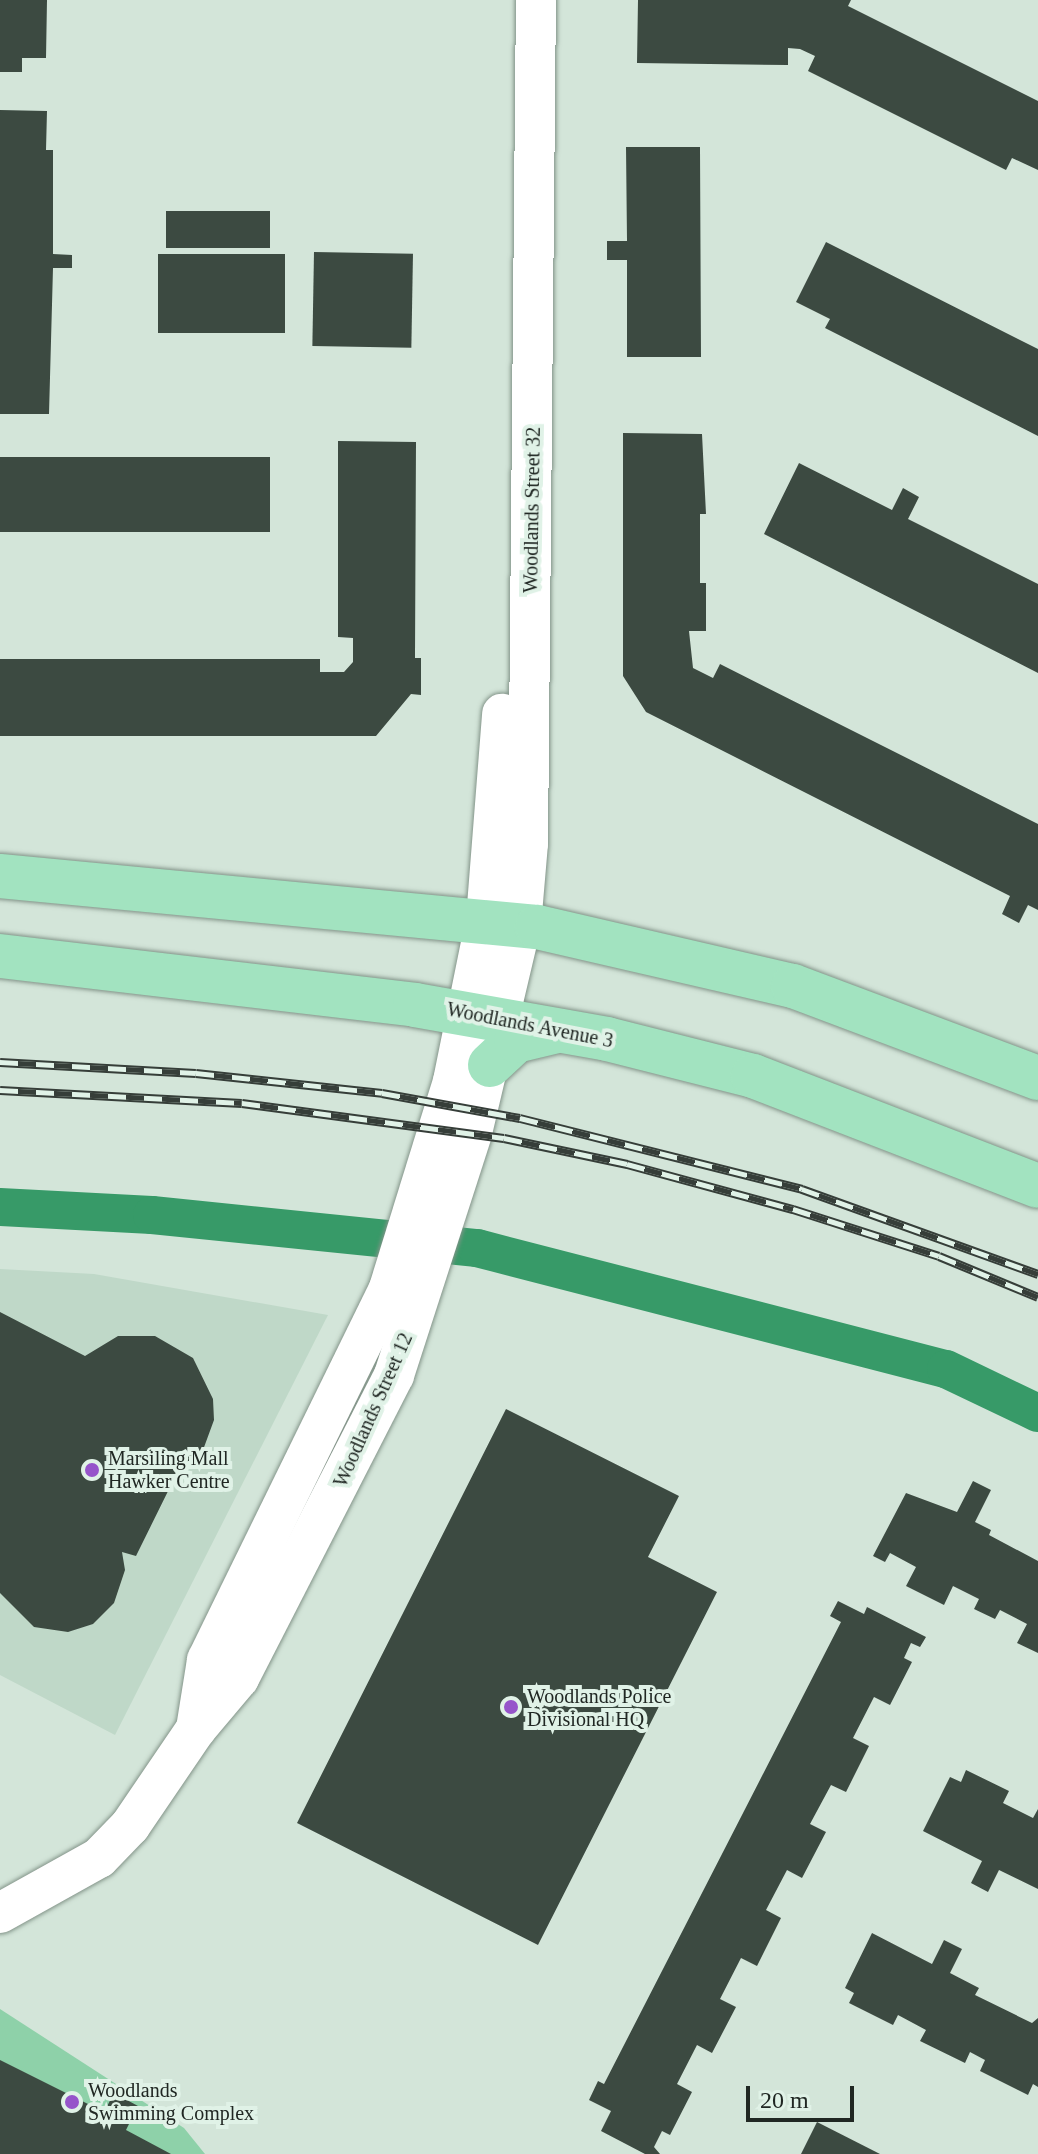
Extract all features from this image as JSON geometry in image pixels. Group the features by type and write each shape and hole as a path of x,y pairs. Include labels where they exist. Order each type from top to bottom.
{"main road":[{"path":"0,876 504,922 793,986 1038,1078"},
{"name":"Woodlands Avenue 3","path":"0,956 486,1015 564,1030 753,1076 1038,1186"},
{"path":"490,1065 516,1041 564,1030"}],"street":[{"name":"Woodlands Street 32","path":"504,922 500,776 513,383 512,0"},
{"name":"Woodlands Street 32","path":"486,1015 504,922 528,843 536,0"},
{"name":"Woodlands Street 12","path":"433,1199 490,1065 486,1015"},
{"name":"Woodlands Street 12","path":"0,1913 99,1858 130,1826 196,1729 239,1678 394,1375 407,1286 486,1015"}],"shaded area":[{"path":"0,1269 94,1274 328,1315 115,1735 0,1675"}],"green space":[{"name":"Woodlands Swimming Complex","path":"0,2009 184,2128 205,2154 0,2154"}],"building":[{"path":"0,0 47,0 46,58 22,58 22,72 0,72"},
{"path":"638,0 851,0 848,6 1038,101 1038,170 1012,158 1006,170 808,71 815,56 800,49 788,48 788,65 637,63"},
{"path":"0,110 47,111 46,150 53,150 53,254 72,255 72,268 53,268 49,414 0,414"},
{"path":"626,147 700,147 701,357 627,357 627,260 607,260 607,241 627,241"},
{"path":"166,211 270,211 270,248 166,248"},
{"path":"826,242 1038,349 1038,436 825,328 830,319 796,302"},
{"path":"314,252 413,254 411,348 312,346"},
{"path":"158,254 285,254 285,333 158,333"},
{"path":"623,433 702,434 706,514 700,514 700,583 706,583 706,631 689,631 693,668 713,678 720,664 1038,824 1038,910 1028,905 1019,923 1002,914 1010,896 646,712 623,676"},
{"path":"338,441 416,442 415,658 421,658 421,695 411,694 376,736 0,736 0,659 320,659 320,672 344,672 353,662 353,638 338,637"},
{"path":"0,457 270,457 270,532 0,532"},
{"path":"799,463 892,510 903,488 919,497 908,519 1038,584 1038,673 764,534"},
{"name":"Marsiling Mall Hawker Centre","path":"0,1312 85,1356 118,1336 155,1336 193,1358 213,1399 214,1420 203,1450 175,1477 136,1556 122,1552 125,1570 114,1603 93,1624 68,1632 34,1627 0,1593"},
{"path":"506,1409 679,1496 648,1557 717,1592 538,1945 297,1823"},
{"path":"973,1481 991,1490 975,1522 991,1530 989,1535 1038,1561 1038,1653 1017,1643 1027,1624 1000,1610 995,1619 974,1609 979,1599 953,1586 944,1605 906,1586 916,1567 890,1553 885,1562 873,1556 906,1493 957,1512"},
{"path":"838,1601 864,1614 867,1607 926,1637 920,1647 911,1643 904,1658 912,1662 890,1705 874,1697 853,1738 869,1746 846,1792 831,1785 810,1824 826,1832 802,1878 787,1870 766,1910 781,1918 757,1966 741,1958 720,1999 736,2007 712,2053 697,2045 677,2084 692,2092 670,2135 662,2131 654,2147 660,2154 645,2154 601,2131 611,2111 589,2100 598,2081 604,2084 841,1622 830,1616"},
{"path":"966,1770 1009,1791 1003,1803 1033,1818 1038,1809 1038,1889 999,1870 988,1892 971,1883 982,1861 923,1831 950,1777 961,1782"},
{"path":"872,1933 932,1964 944,1940 962,1949 950,1973 979,1988 975,1995 1032,2023 1038,2018 1038,2087 1033,2084 1028,2095 980,2071 985,2060 970,2052 965,2063 920,2041 926,2030 898,2015 893,2025 849,2003 854,1993 845,1988"},
{"path":"0,2060 104,2112 114,2093 138,2106 126,2130 171,2154 0,2154"},
{"path":"817,2122 880,2154 801,2154"}],"waterway":[{"path":"0,1207 152,1215 477,1248 946,1369 1038,1413"}],"railway":[{"path":"0,1062 196,1073 382,1093 520,1118 802,1189 1038,1274"},
{"path":"0,1090 242,1103 504,1138 627,1164 793,1209 939,1256 1038,1297"}],"place":[{"name":"Marsiling Mall Hawker Centre","path":"92,1470"},
{"name":"Woodlands Police Divisional HQ","path":"511,1707"},
{"name":"Woodlands Swimming Complex","path":"72,2102"}]}
